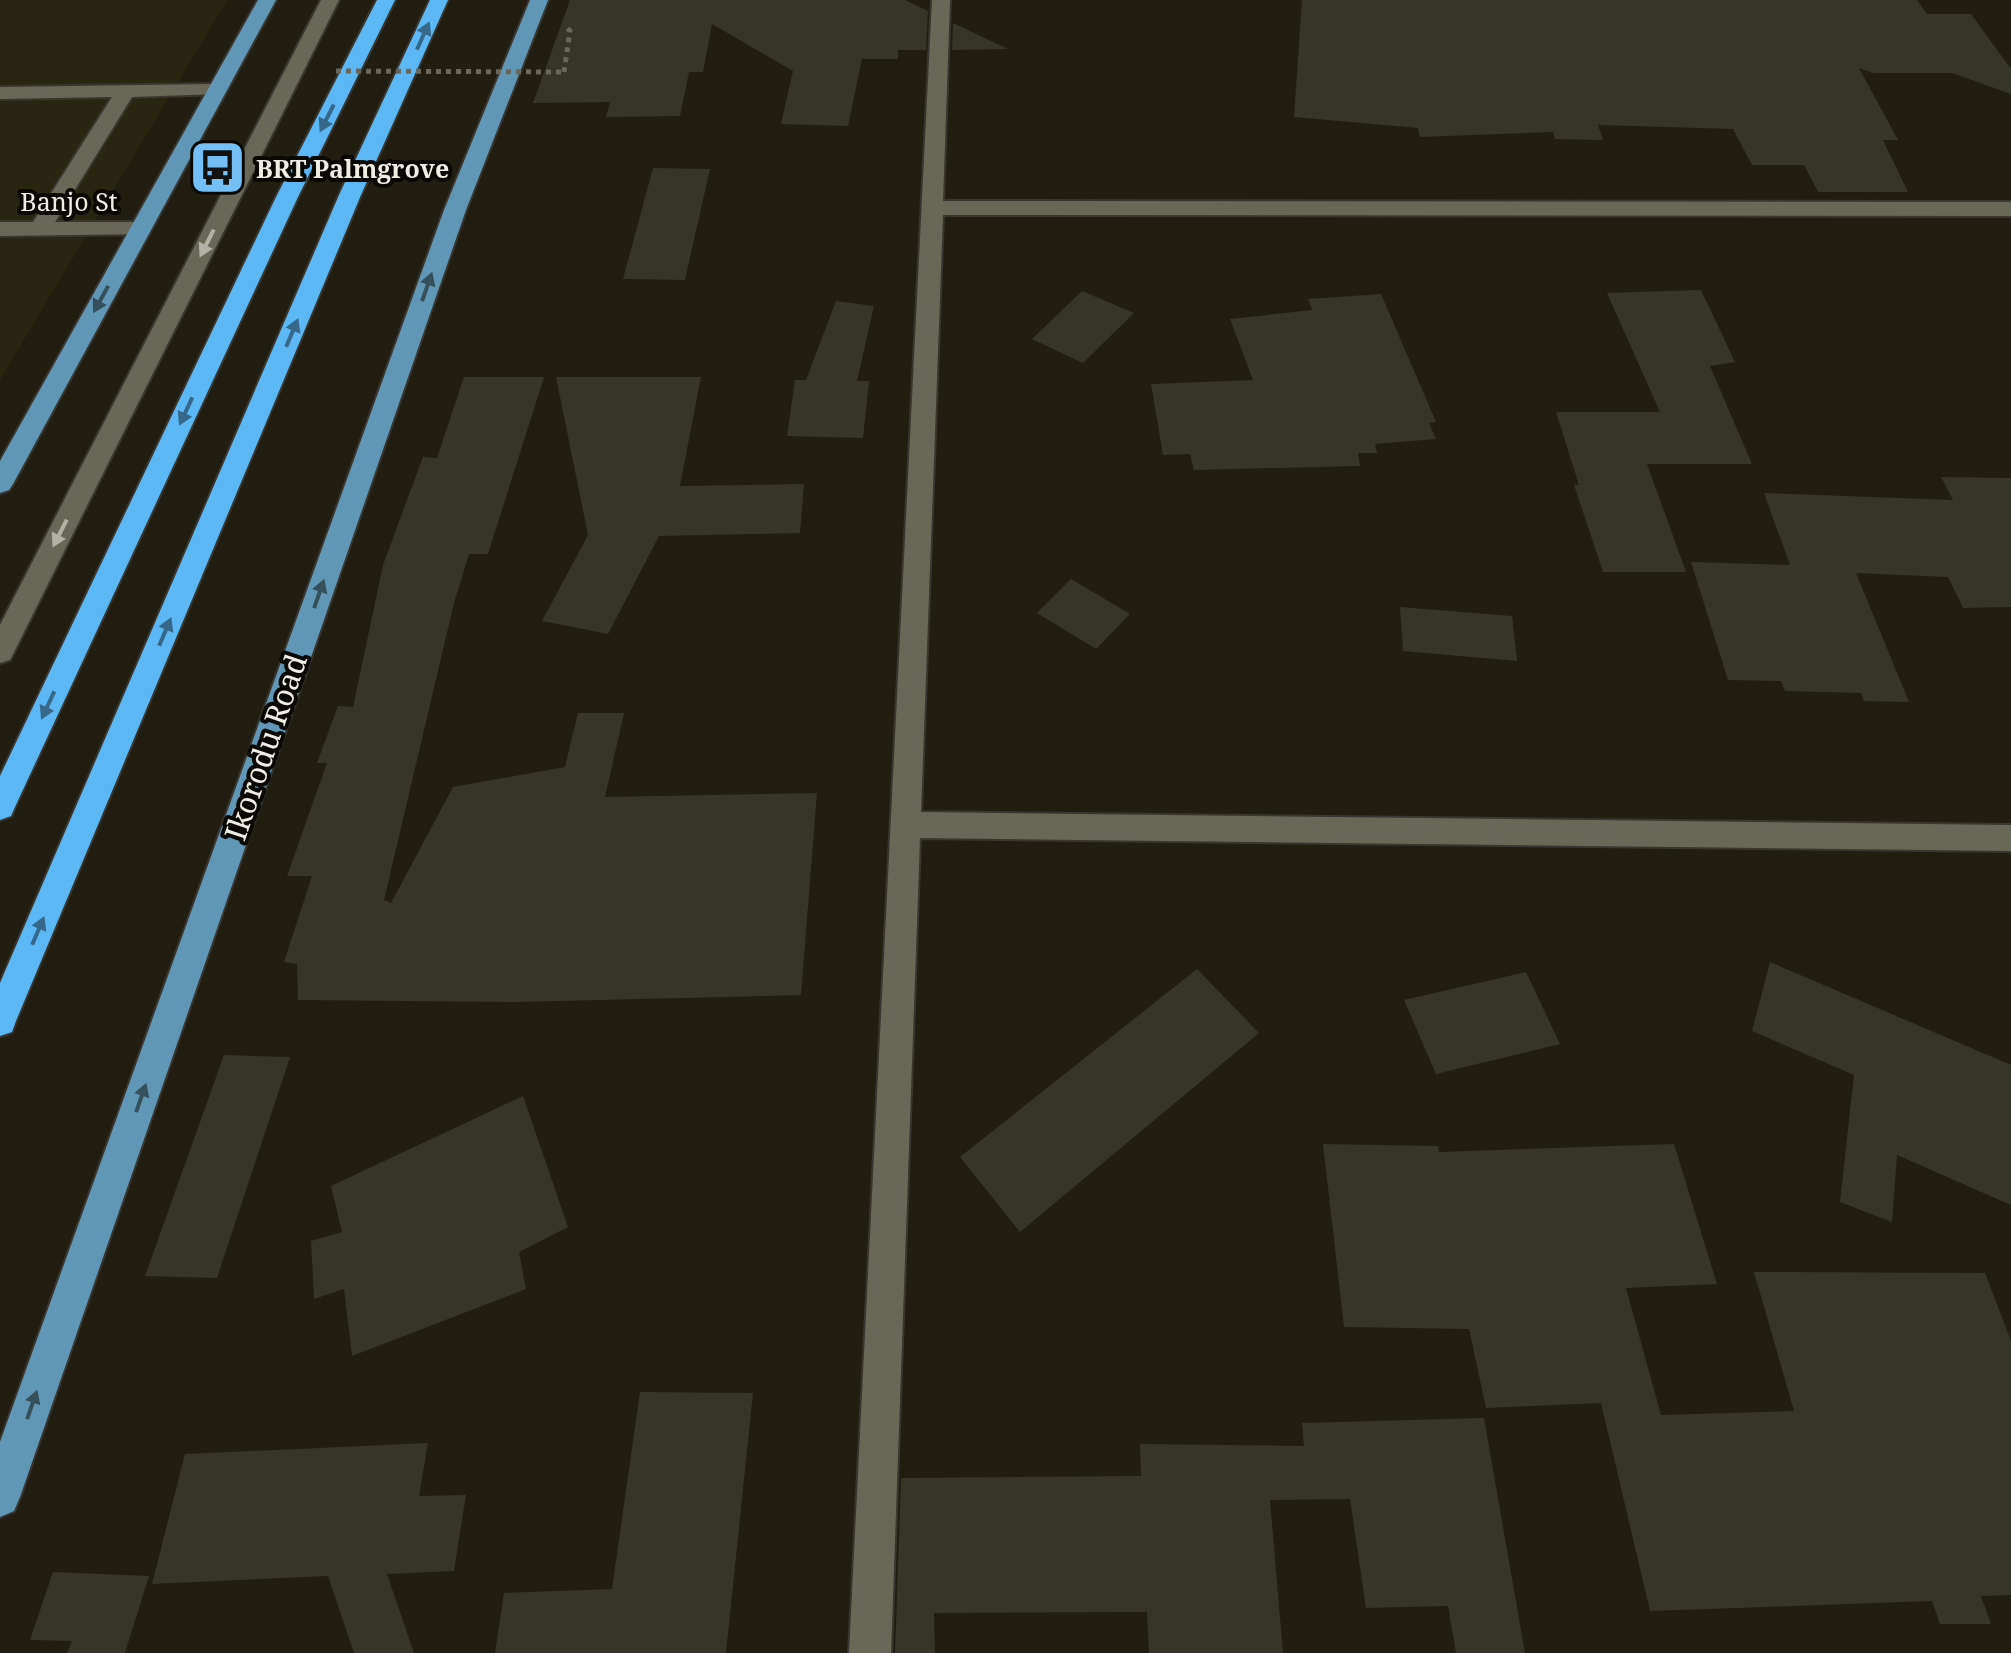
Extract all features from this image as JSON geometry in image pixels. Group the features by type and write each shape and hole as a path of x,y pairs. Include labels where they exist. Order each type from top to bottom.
{"highway":[{"path":"0,807 278,215 386,0"},
{"path":"0,1021 350,195 439,0"}],"main road":[{"path":"0,484 267,0"},
{"name":"Ikorodu Road","path":"0,1497 455,210 539,0"}],"street":[{"path":"0,652 330,0"},
{"path":"870,1653 942,0"},
{"path":"0,93 214,90"},
{"path":"40,229 125,92"},
{"path":"932,208 2011,209"},
{"name":"Banjo St","path":"0,229 139,228"},
{"path":"906,825 2011,838"}],"path":[{"path":"336,72 564,72 570,30"}],"shaded area":[{"path":"0,0 227,0 0,380"}],"building":[{"path":"570,0 905,0 928,11 926,50 898,50 898,59 862,59 848,126 781,124 793,71 712,24 703,72 689,72 680,116 606,117 610,102 533,103"},
{"path":"1302,0 1917,0 1927,14 1971,14 2011,69 2011,94 1952,73 1873,73 1859,68 1898,140 1883,140 1908,192 1818,192 1804,165 1752,165 1733,129 1598,125 1603,140 1555,139 1553,132 1420,137 1418,128 1294,117"},
{"path":"953,23 1008,49 952,50"},
{"path":"653,168 710,169 685,280 623,279"},
{"path":"1701,290 1735,362 1710,366 1752,464 1647,464 1686,572 1603,572 1574,485 1579,485 1556,412 1660,412 1607,293"},
{"path":"1082,291 1134,313 1083,363 1032,339"},
{"path":"1381,294 1436,422 1429,423 1436,439 1375,444 1377,453 1358,453 1360,466 1194,470 1190,454 1163,455 1151,384 1253,380 1230,319 1312,310 1308,299"},
{"path":"836,301 874,306 857,381 869,381 863,438 787,436 795,380 806,380"},
{"path":"464,377 544,377 488,554 469,554 454,603 384,900 391,903 453,787 565,767 578,713 624,713 605,797 817,793 801,995 518,1002 298,1000 297,964 284,962 312,876 287,876 327,763 317,763 338,706 353,707 383,565 423,457 437,458"},
{"path":"556,377 701,377 680,486 804,484 800,533 659,536 608,634 542,621 588,535"},
{"path":"1941,477 2011,478 2011,607 1963,608 1948,577 1856,573 1909,702 1864,701 1861,693 1785,691 1781,681 1728,680 1691,562 1790,565 1764,493 1953,500"},
{"path":"1071,579 1130,614 1096,649 1037,613"},
{"path":"1400,607 1512,616 1517,661 1403,651"},
{"path":"1770,962 2011,1065 2011,1205 1897,1155 1892,1222 1840,1202 1854,1075 1752,1031"},
{"path":"1197,969 1259,1033 1020,1232 960,1157"},
{"path":"1526,972 1560,1044 1436,1074 1404,1000"},
{"path":"224,1055 290,1057 217,1278 145,1276"},
{"path":"523,1096 568,1227 519,1252 526,1289 352,1356 344,1289 314,1299 311,1241 342,1232 331,1186"},
{"path":"1323,1144 1438,1146 1439,1152 1674,1144 1717,1284 1626,1288 1661,1415 1794,1411 1754,1272 1985,1273 2011,1341 2011,1595 1981,1596 1991,1624 1940,1624 1932,1601 1650,1611 1601,1403 1486,1408 1469,1329 1344,1327"},
{"path":"640,1392 753,1393 726,1653 495,1653 504,1593 612,1589"},
{"path":"1484,1418 1525,1653 1456,1653 1448,1606 1366,1608 1350,1499 1270,1500 1283,1653 1149,1653 1147,1612 934,1613 935,1653 895,1653 901,1478 1141,1476 1140,1444 1304,1446 1302,1423"},
{"path":"428,1443 419,1496 466,1495 454,1571 387,1574 414,1653 354,1653 328,1576 152,1584 185,1454"},
{"path":"53,1572 149,1576 125,1653 67,1653 72,1641 30,1640"}],"place":[{"name":"BRT Palmgrove","path":"217,168"}]}
